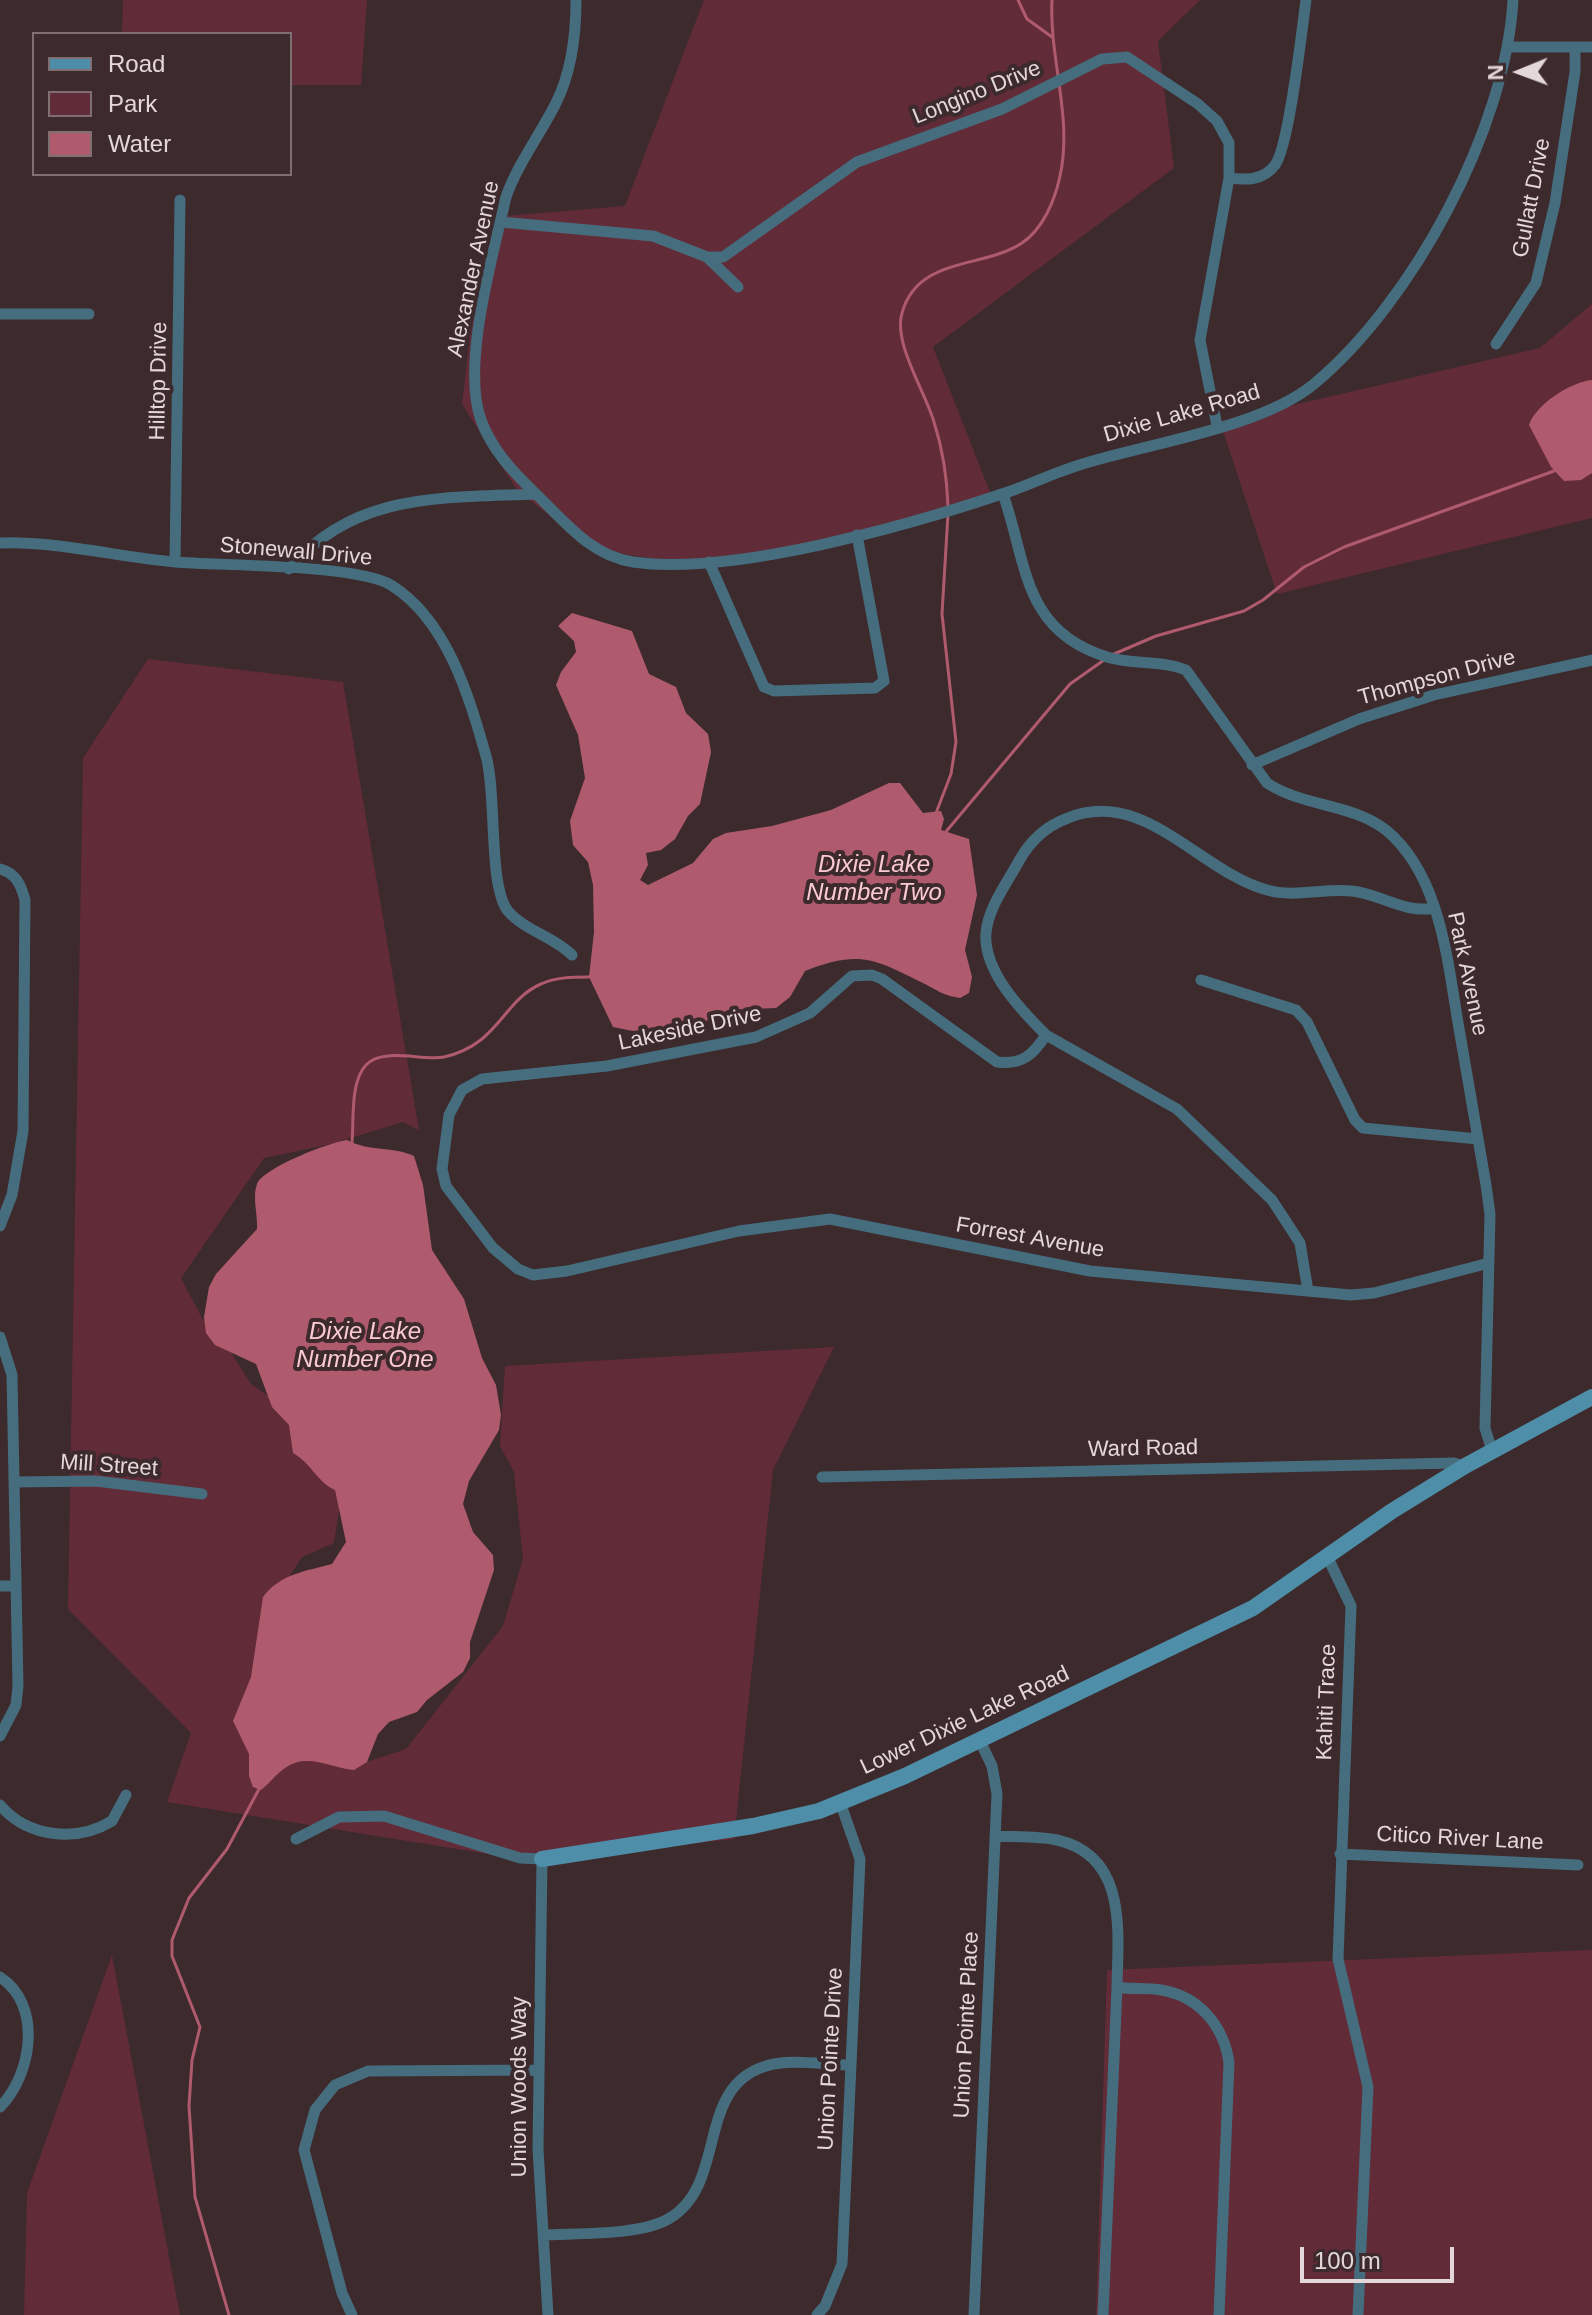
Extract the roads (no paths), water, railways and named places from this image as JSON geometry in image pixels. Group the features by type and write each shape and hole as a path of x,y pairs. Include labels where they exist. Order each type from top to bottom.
{"street":[{"name":"Alexander Avenue","path":"536,494 493,445 474,392 475,355 513,176 564,83 571,61 576,0"},
{"path":"1229,178 1260,177 1277,163 1297,70 1306,0"},
{"name":"Dixie Lake Road","path":"1003,494 1082,464 1270,410 1313,385 1340,360 1406,280 1433,239 1456,195 1493,101 1508,47 1513,0"},
{"path":"1508,47 1592,47"},
{"name":"Gullatt Drive","path":"1496,344 1536,283 1555,203 1575,72 1575,48"},
{"name":"Longino Drive","path":"707,257 733,253 857,162 1002,109 1102,59 1120,56 1143,66 1217,121 1229,143 1229,178 1200,340 1217,426"},
{"name":"Hilltop Drive","path":"175,562 180,200"},
{"path":"501,222 653,236 707,257 738,287"},
{"path":"0,314 89,314"},
{"path":"289,569 324,534 371,511 438,498 536,494 585,541 610,556 664,565 709,562 857,535 1003,494"},
{"name":"Park Avenue","path":"1003,494 1022,571 1053,625 1078,644 1105,657 1135,664 1174,665 1186,670 1267,783 1283,794 1354,813 1385,830 1410,858 1434,908 1490,1214 1485,1428 1492,1451"},
{"path":"709,562 764,687 774,691 875,688 884,681 857,535"},
{"name":"Stonewall Drive","path":"0,543 26,542 175,562 358,574 381,580 403,595 441,638 459,677 489,765 501,899 515,918 557,940 572,955"},
{"name":"Thompson Drive","path":"1252,765 1359,719 1434,695 1592,660"},
{"path":"1308,1291 1300,1243 1272,1200 1177,1109 1046,1035 994,972 987,953 986,932 992,911 1025,850 1046,829 1072,816 1103,811 1135,817 1240,880 1267,890 1295,894 1352,891 1412,910 1434,908"},
{"path":"0,869 9,871 21,883 25,900 23,1131 15,1184 0,1226"},
{"name":"Lakeside Drive","path":"567,1271 533,1275 518,1269 493,1248 446,1186 442,1169 449,1115 462,1090 482,1079 607,1066 756,1037 794,1023 844,980 861,974 882,979 997,1062 1011,1063 1026,1059 1046,1035"},
{"path":"1201,980 1296,1010 1307,1022 1355,1120 1363,1128 1478,1139"},
{"name":"Forrest Avenue","path":"567,1271 739,1231 830,1219 1054,1265 1308,1291 1374,1293 1489,1263"},
{"path":"0,1337 12,1375 18,1686 16,1705 0,1736"},
{"name":"Lower Dixie Lake Road","path":"296,1839 339,1817 384,1816 520,1858 542,1859 753,1826 840,1802 905,1776 1253,1608 1465,1466 1592,1397"},
{"path":"0,1426 13,1425"},
{"name":"Ward Road","path":"822,1477 1454,1463 1465,1466"},
{"name":"Mill Street","path":"14,1482 96,1481 202,1494"},
{"name":"Kahiti Trace","path":"1327,1556 1351,1606 1338,1959 1368,2087 1358,2315"},
{"path":"0,1586 16,1586"},
{"name":"Union Pointe Place","path":"974,2315 997,1794 992,1766 979,1739"},
{"path":"0,1805 23,1824 45,1833 74,1835 112,1821 126,1795"},
{"name":"Union Pointe Drive","path":"817,2315 825,2306 842,2264 851,2065 860,1859 840,1802"},
{"path":"995,1836 1056,1840 1077,1847 1108,1879 1119,1911 1103,2315"},
{"name":"Citico River Lane","path":"1340,1854 1578,1865"},
{"name":"Union Woods Way","path":"542,1859 538,2149 548,2315"},
{"path":"0,1977 17,1993 24,2005 27,2032 23,2074 0,2107"},
{"path":"1117,1987 1160,1990 1184,1996 1216,2024 1226,2044 1229,2063 1219,2315"},
{"path":"543,2235 639,2228 670,2218 697,2191 723,2100 741,2075 769,2064 851,2065"},
{"path":"352,2315 342,2293 304,2150 315,2110 335,2085 368,2071 539,2070"}],"water":[{"path":"1592,380 1592,473 1581,480 1564,481 1551,467 1529,425 1539,409 1555,395"},
{"name":"Dixie Lake Number Two","path":"572,613 632,631 649,674 676,687 686,713 708,734 711,752 700,804 688,816 675,839 661,850 646,853 648,865 640,880 648,885 693,863 713,839 726,833 772,826 831,810 889,783 900,783 923,813 941,811 944,819 941,830 969,839 977,895 965,950 972,977 969,993 960,998 950,996 868,960 841,960 805,971 790,997 776,1008 728,1010 702,1023 695,1019 653,1035 613,1027 589,977 594,932 593,885 588,862 573,845 570,821 585,778 578,735 556,685 561,672 576,652 574,641 558,626"},
{"name":"Dixie Lake Number One","path":"347,1140 414,1156 423,1185 432,1250 464,1299 482,1358 496,1385 501,1415 499,1430 469,1481 463,1504 473,1532 493,1555 494,1570 470,1642 470,1658 463,1672 427,1700 417,1712 389,1722 378,1734 367,1762 354,1770 302,1761 285,1768 261,1790 253,1787 249,1776 249,1754 233,1721 251,1677 263,1597 285,1578 332,1564 346,1542 335,1490 293,1453 289,1425 272,1407 256,1364 215,1345 206,1333 204,1317 209,1287 216,1274 257,1229 257,1184 271,1171 298,1157"}],"waterway":[{"path":"1018,0 1027,19 1052,37"},
{"path":"948,506 940,443 906,352 900,325 902,313 910,295 922,282 953,266 989,257 1022,243 1036,230 1047,213 1060,176 1064,132 1052,0"},
{"path":"1114,654 1156,636 1244,611 1304,567 1344,547 1554,471"},
{"path":"936,813 951,774 956,742 942,614 948,514"},
{"path":"944,834 1070,684 1104,660"},
{"path":"352,1142 357,1081 366,1065 373,1060 392,1056 435,1058 463,1051 489,1033 528,991 553,980 589,977"},
{"path":"229,2315 195,2197 189,2106 192,2060 200,2027 172,1956 172,1940 189,1898 227,1849 259,1789"}]}
